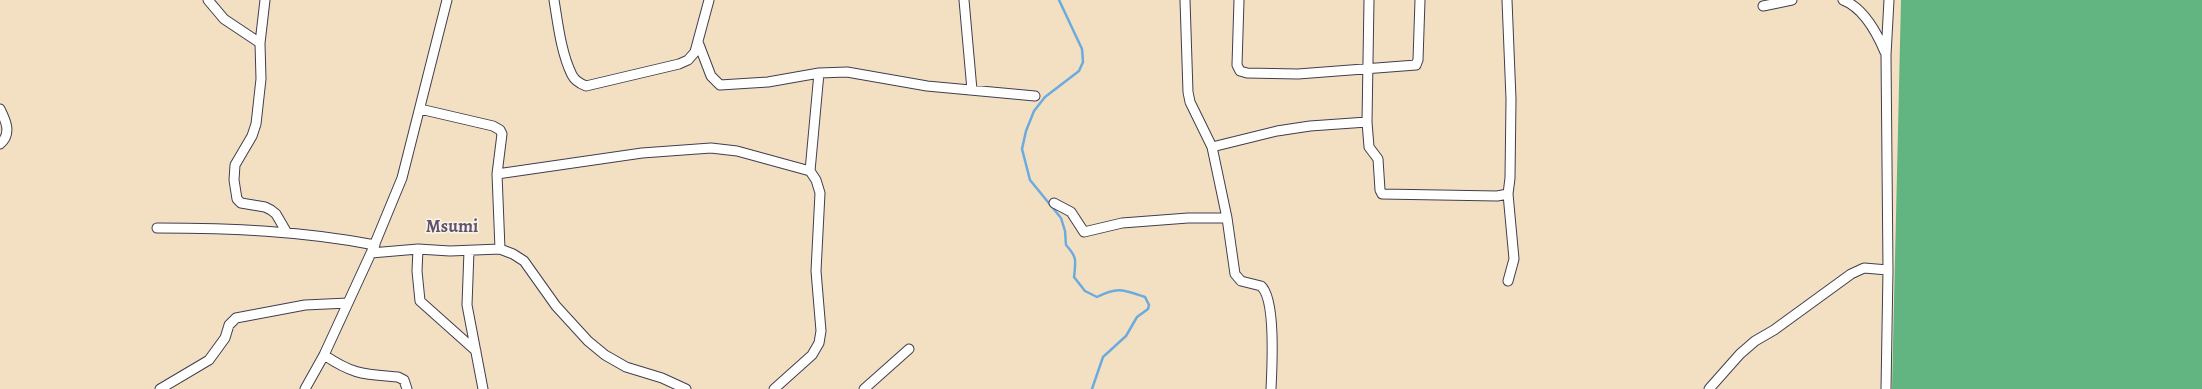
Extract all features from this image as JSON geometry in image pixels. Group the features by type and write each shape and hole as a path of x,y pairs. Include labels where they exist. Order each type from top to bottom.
{"street":[{"path":"208,0 224,19 260,43"},
{"path":"265,0 260,43 261,79 256,124 252,136 235,165 235,192 241,203 266,207 276,214 288,233"},
{"path":"305,389 324,355 373,249 402,178 448,0"},
{"path":"554,0 557,21 572,76 579,83 586,86 679,64 688,60 695,52 709,0"},
{"path":"964,0 972,90"},
{"path":"1185,0 1188,92 1190,102 1212,147 1227,218 1236,278 1241,281 1261,286 1267,296 1272,338 1271,389"},
{"path":"1239,0 1237,65 1240,71 1247,73 1298,74 1416,65 1418,60 1420,0"},
{"path":"1369,0 1367,122 1369,147 1378,159 1380,190 1382,194 1496,196 1508,194"},
{"path":"1507,0 1510,99 1510,184 1508,194 1514,259 1508,281"},
{"path":"1763,6 1792,0"},
{"path":"1843,0 1865,17 1878,36 1886,56"},
{"path":"1886,389 1888,270 1886,56 1889,0"},
{"path":"698,42 710,76 720,85 768,82 819,73 847,72 927,86 1035,96"},
{"path":"774,389 812,355 819,343 821,331 816,271 820,193 816,180 810,171 819,73"},
{"path":"0,109 8,128 7,134 0,144"},
{"path":"420,109 493,126 500,130 502,134 497,174 500,249"},
{"path":"1212,147 1277,131 1310,126 1367,122"},
{"path":"497,174 642,153 711,148 737,151 810,171"},
{"path":"1054,203 1071,212 1084,232 1122,223 1188,218 1227,218"},
{"path":"157,228 221,228 288,233 347,240 373,249 469,251 500,249 513,254 524,261 556,306 588,341 605,355 626,367 662,378 686,389"},
{"path":"418,249 417,271 420,301 476,351"},
{"path":"469,251 467,304 483,389"},
{"path":"1709,389 1740,354 1755,341 1851,274 1864,268 1888,270"},
{"path":"160,389 209,360 225,338 229,325 236,318 305,305 348,303"},
{"path":"864,389 909,349"},
{"path":"324,355 342,368 356,374 398,377 404,380 407,389"}],"green space":[{"path":"1901,0 2202,0 2202,389 1892,389"}],"waterway":[{"path":"1059,0 1082,49 1083,62 1079,71 1045,97 1034,111 1026,131 1022,149 1030,180 1061,218 1065,231 1066,245 1075,259 1074,277 1085,291 1097,297 1110,291 1126,291 1145,297 1149,305 1148,309 1137,317 1126,336 1103,357 1092,389"}],"district":[{"name":"Msumi","path":"452,228"}]}
